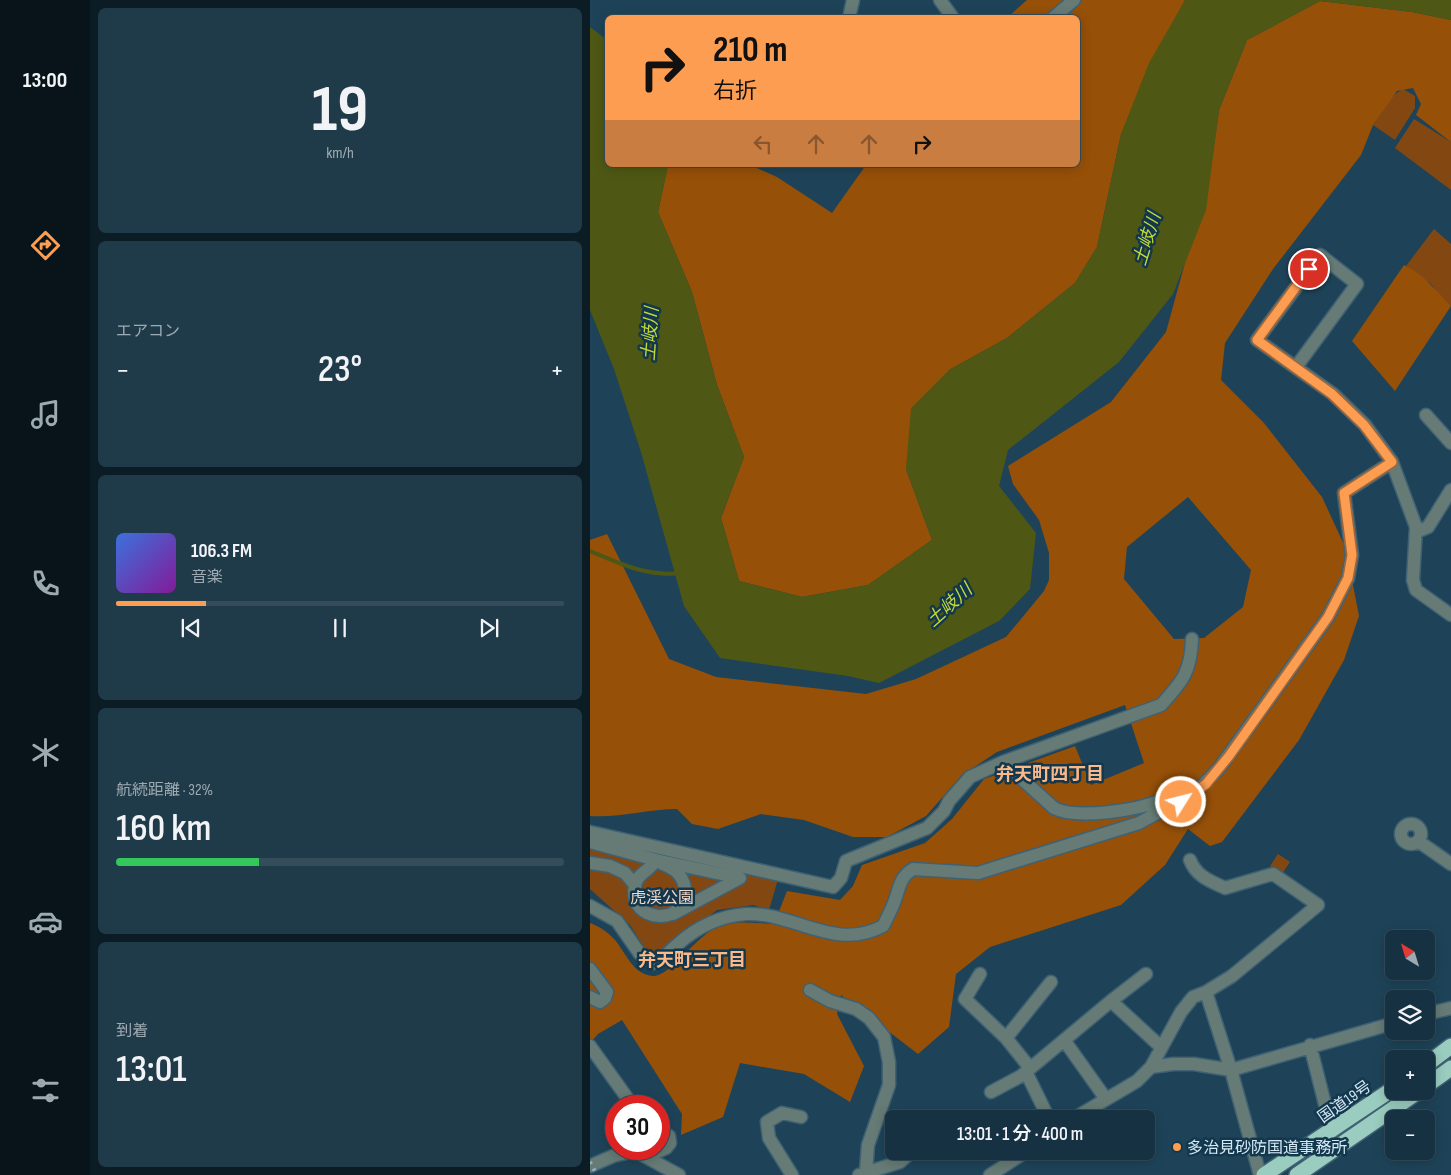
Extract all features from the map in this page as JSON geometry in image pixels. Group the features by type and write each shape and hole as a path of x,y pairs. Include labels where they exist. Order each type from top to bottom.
{"highway":[{"path":"1435,1058 1451,1046"},
{"path":"1435,1080 1451,1068"},
{"name":"国道19号","path":"1264,1175 1332,1132 1385,1094"},
{"path":"1304,1173 1406,1100"}],"street":[{"path":"850,15 852,0"},
{"path":"940,0 952,15"},
{"path":"1056,15 1074,0"},
{"path":"1296,367 1356,284 1320,255 1257,340 1332,394 1364,425 1392,462 1407,498 1416,527 1413,580 1416,590 1451,615"},
{"path":"1426,415 1451,443"},
{"path":"590,906 617,921 640,954 654,963 684,938 713,920 746,914 772,916 818,931 838,934 863,933 884,926 895,900 899,884 904,874 912,869 978,873 1139,822 1181,802 1206,784 1225,761 1328,617 1348,578 1352,555 1344,493 1392,462"},
{"path":"1416,532 1428,527 1449,496"},
{"path":"590,842 744,873 833,886 841,878 846,861 927,828 944,811 949,801 970,777 1003,762 1161,705 1176,688 1191,662 1192,639"},
{"path":"1003,762 1054,808 1063,813 1107,812 1148,806 1162,800 1170,806"},
{"path":"590,832 662,858 676,872 685,885 683,902 667,920"},
{"path":"1418,841 1451,864"},
{"path":"662,858 638,877 635,885 636,902 648,915 667,920 744,873"},
{"path":"1088,1110 1137,1080 1151,1068 1181,1012 1193,997 1206,992 1232,976 1318,905 1273,874 1225,888 1206,879 1194,870 1190,860"},
{"path":"590,863 610,866 625,874 635,885"},
{"path":"590,969 607,992 605,998 600,1002 590,997"},
{"path":"980,974 965,999 1006,1038 1028,1070 1044,1110"},
{"path":"991,1092 1028,1070 1111,1000 1146,974"},
{"path":"1006,1038 1051,982"},
{"path":"810,990 830,1000 856,1009 869,1018 884,1037 889,1062 889,1085 868,1145 862,1173 902,1160"},
{"path":"1206,992 1231,1070 1260,1175"},
{"path":"1111,1000 1161,1047"},
{"path":"1435,1012 1451,1008"},
{"path":"1151,1068 1173,1064 1194,1064 1231,1070 1310,1045 1385,1025"},
{"path":"1064,1040 1106,1098"},
{"path":"1310,1045 1332,1132"},
{"path":"590,1046 625,1095"},
{"path":"792,1175 769,1138 767,1122 782,1113 801,1117"},
{"path":"590,1166 605,1159"},
{"path":"652,1160 680,1175"},
{"path":"990,1175 1013,1160"}],"green space":[{"path":"1403,89 1415,96 1415,108 1395,140 1373,125 1392,96"},
{"path":"1414,119 1451,142 1451,190 1395,148"},
{"path":"1434,229 1451,244 1451,306 1442,299 1432,285 1406,266"},
{"name":"虎渓公園","path":"590,836 778,879 769,910 753,905 717,910 658,954 645,949 630,925 590,889"},
{"path":"1278,854 1290,862 1282,874 1270,866"}],"shaded area":[{"path":"1027,0 1185,0 1121,134 1097,247 1075,283 1007,338 949,370 906,469 932,540 868,585 802,597 739,581 721,518 744,457 717,385 692,292 658,212 668,167 754,167 777,177 832,213 865,167 1080,167 1080,15 1010,15"},
{"path":"1320,1 1412,12 1451,20 1451,142 1416,115 1421,104 1413,88 1397,91 1373,125 1361,155 1273,269 1225,343 1221,380 1264,423 1322,497 1346,549 1359,616 1344,660 1299,740 1222,842 1210,846 1188,829 1165,865 1121,905 990,947 956,974 949,1027 918,1054 841,995 837,1014 864,1066 850,1102 804,1074 740,1063 723,1117 681,1135 682,1114 622,1020 598,1034 590,1043 590,923 604,930 612,937 639,971 652,976 659,975 715,928 725,924 750,922 774,924 787,891 840,900 853,886 862,865 925,843 952,819 984,779 1075,746 1091,785 1144,763 1125,705 997,752 962,775 926,816 887,837 853,837 804,820 761,814 718,829 692,824 677,809 612,816 590,816 590,540 607,534 669,659 716,677 866,694 916,679 1006,637 1044,591 1049,580 1049,553 1039,520 1013,484 1008,466 1111,402 1166,332 1211,168 1219,110 1247,40","holes":["1188,497 1251,570 1243,607 1204,638 1174,639 1124,579 1127,547"]},
{"path":"1404,265 1424,278 1451,306 1395,391 1352,341"}],"water":[{"name":"土岐川","path":"1185,0 1451,0 1451,20 1412,12 1320,1 1247,40 1219,110 1206,210 1173,294 1119,362 1008,450 999,486 1036,533 1030,589 999,621 879,683 848,676 720,658 684,606 641,452 614,369 590,310 590,27 605,38 605,167 668,167 658,212 692,292 717,385 744,457 721,518 739,581 802,597 868,585 932,540 906,469 911,408 949,370 1007,338 1075,283 1097,247 1121,134 1149,63"}],"waterway":[{"path":"590,551 623,565 645,571 669,574 681,573"}],"railway":[{"path":"590,1162 597,1175"}],"place":[{"name":"多治見砂防国道事務所","path":"1177,1147"}],"district":[{"name":"弁天町四丁目","path":"1050,774"},
{"name":"弁天町三丁目","path":"692,960"}],"route":[{"path":"1181,802 1206,784 1229,756 1328,617 1348,578 1352,555 1344,493 1392,462 1364,425 1332,394 1257,340 1309,269"}]}
